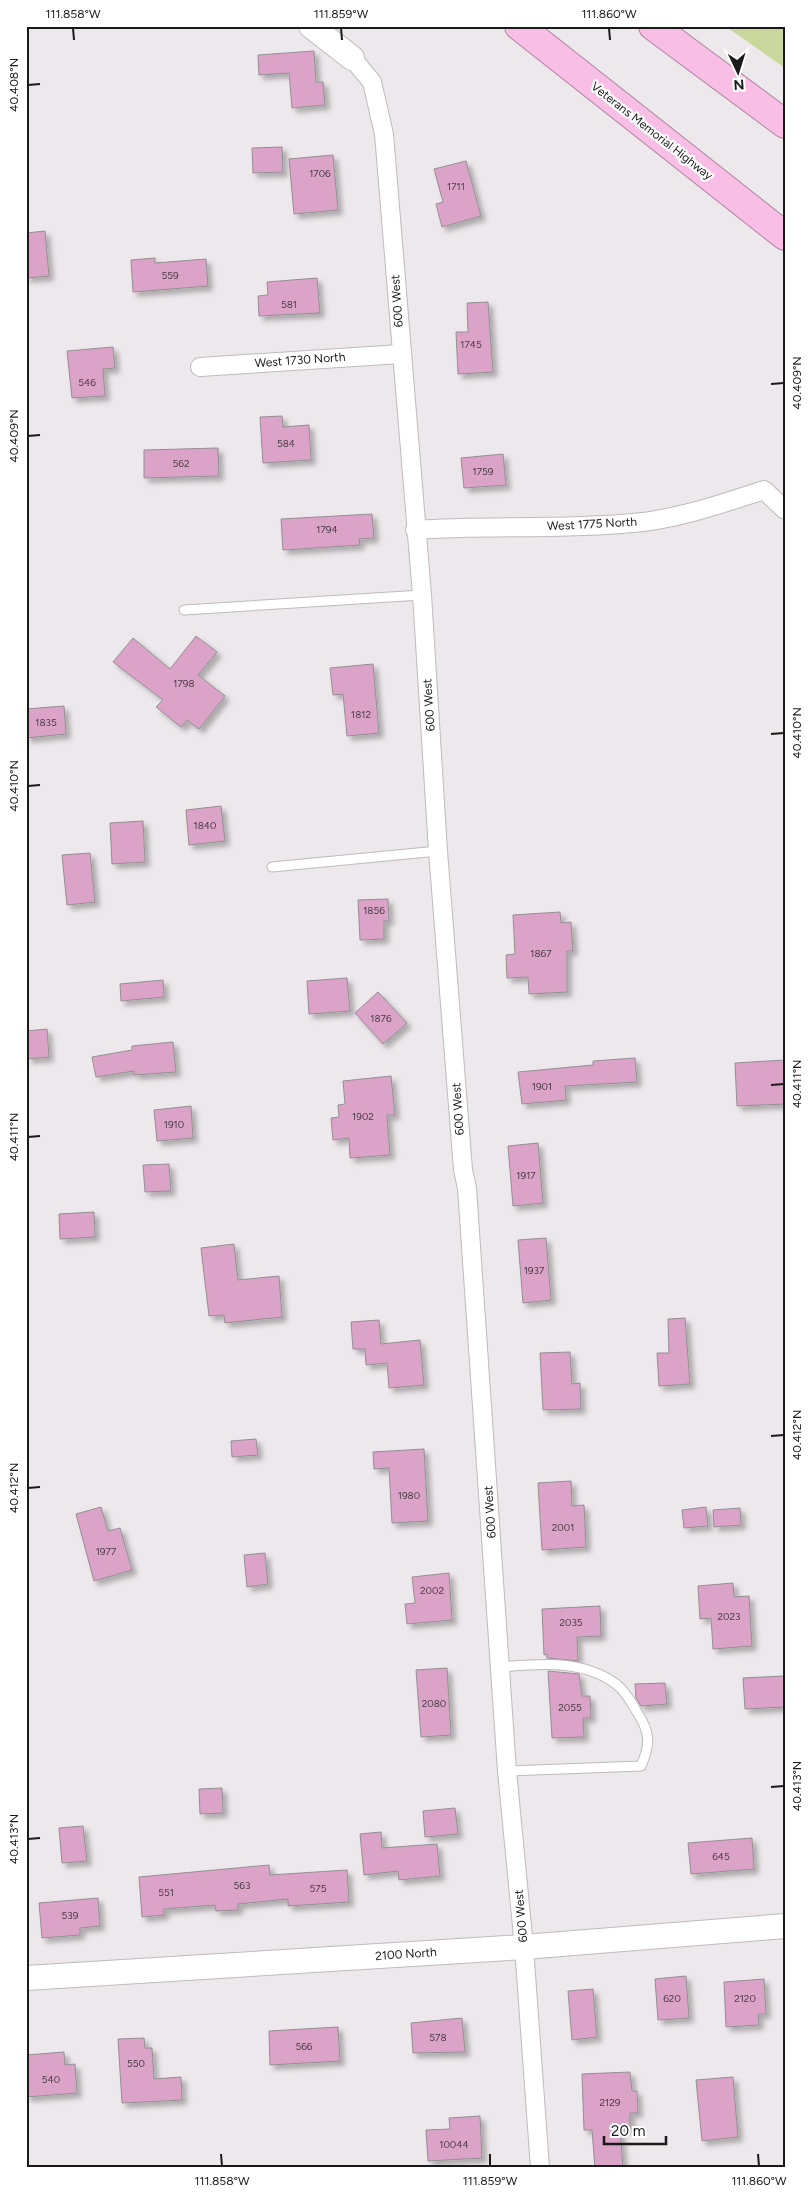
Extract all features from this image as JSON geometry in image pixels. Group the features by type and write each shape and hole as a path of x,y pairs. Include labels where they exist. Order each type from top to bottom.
{"highway":[{"name":"Veterans Memorial Highway","path":"519,26 785,236"},
{"path":"653,26 785,124"}],"street":[{"path":"311,26 352,58"},
{"name":"600 West","path":"352,58 372,82 384,134 422,594 438,851 462,1170 467,1188 507,1772 524,1947 540,2168"},
{"name":"West 1730 North","path":"200,367 401,354"},
{"name":"West 1775 North","path":"416,530 634,523 712,507 764,490 785,510"},
{"name":"2100 North","path":"26,1978 524,1947 785,1926"}],"lane":[{"path":"184,610 422,594"},
{"path":"272,867 438,851"},
{"path":"500,1667 572,1665 597,1674 618,1684 648,1730 647,1752 641,1766 507,1772"}],"green space":[{"path":"725,26 785,26 785,68"}],"building":[{"path":"314,51 316,82 323,82 325,105 292,108 289,73 259,75 258,55"},
{"path":"282,147 283,172 253,173 252,148"},
{"path":"333,155 338,210 294,214 289,159"},
{"path":"466,161 481,216 442,227 436,204 443,202 434,169"},
{"path":"45,231 49,276 26,278 26,233"},
{"path":"155,258 155,263 206,259 208,286 133,292 131,260"},
{"path":"317,278 320,313 259,316 258,296 268,295 267,282"},
{"path":"488,302 493,372 458,374 456,332 468,332 467,303"},
{"path":"113,347 115,368 103,369 105,396 72,398 67,351"},
{"path":"282,416 283,427 309,425 311,460 263,463 260,417"},
{"path":"218,448 219,476 144,478 144,450"},
{"path":"503,454 506,485 464,488 461,458"},
{"path":"372,514 374,538 359,539 360,545 283,550 281,519"},
{"path":"196,636 217,652 198,675 225,696 199,729 187,720 181,727 156,707 163,700 113,662 133,638 170,669"},
{"path":"373,664 379,733 347,736 343,694 333,695 330,668"},
{"path":"64,706 66,734 26,738 26,709"},
{"path":"221,806 225,841 189,845 186,810"},
{"path":"143,821 145,862 112,864 110,823"},
{"path":"90,853 95,902 67,905 62,855"},
{"path":"388,899 389,921 384,921 384,939 360,940 358,900"},
{"path":"560,912 561,923 571,922 573,951 567,951 567,992 529,994 528,977 507,978 506,955 515,954 513,915"},
{"path":"347,978 350,1011 309,1014 307,981"},
{"path":"163,980 164,997 121,1001 120,984"},
{"path":"378,992 407,1023 383,1044 355,1013"},
{"path":"47,1029 49,1057 28,1059 26,1031"},
{"path":"173,1042 176,1072 134,1075 134,1071 96,1077 92,1057 132,1050 132,1046"},
{"path":"635,1058 637,1082 565,1086 566,1100 522,1104 518,1072 593,1065 593,1061"},
{"path":"785,1060 785,1104 737,1106 735,1063"},
{"path":"391,1076 395,1115 387,1115 390,1155 350,1158 349,1138 333,1140 331,1118 339,1117 338,1105 345,1104 343,1081"},
{"path":"191,1106 193,1138 157,1141 154,1110"},
{"path":"538,1143 543,1203 513,1206 508,1146"},
{"path":"169,1164 171,1191 145,1192 143,1165"},
{"path":"94,1212 95,1237 60,1239 59,1214"},
{"path":"546,1238 551,1300 523,1303 518,1240"},
{"path":"234,1244 238,1280 279,1276 282,1317 225,1323 224,1315 209,1316 201,1248"},
{"path":"685,1318 690,1384 659,1386 657,1353 669,1353 668,1319"},
{"path":"379,1320 381,1344 420,1340 424,1385 389,1388 387,1363 366,1365 365,1349 353,1349 351,1322"},
{"path":"570,1352 572,1384 580,1383 581,1409 543,1410 540,1353"},
{"path":"256,1439 258,1455 232,1457 231,1441"},
{"path":"424,1449 428,1521 392,1523 389,1468 374,1469 373,1452"},
{"path":"571,1481 572,1506 584,1505 586,1547 542,1550 538,1483"},
{"path":"101,1507 108,1531 120,1528 132,1570 94,1581 76,1514"},
{"path":"706,1507 708,1526 684,1528 682,1510"},
{"path":"740,1508 741,1525 714,1527 713,1510"},
{"path":"265,1553 268,1584 247,1587 244,1555"},
{"path":"449,1573 452,1620 407,1624 405,1604 415,1603 412,1577"},
{"path":"733,1583 734,1597 749,1596 752,1646 713,1649 711,1618 700,1619 698,1586"},
{"path":"600,1606 601,1636 577,1637 578,1661 547,1658 547,1654 544,1655 542,1609"},
{"path":"447,1668 451,1735 421,1737 416,1670"},
{"path":"548,1671 579,1674 582,1696 590,1696 591,1718 583,1718 584,1737 552,1738"},
{"path":"784,1676 785,1707 745,1709 743,1678"},
{"path":"665,1683 667,1704 641,1706 636,1698 635,1684"},
{"path":"222,1788 223,1813 200,1814 199,1789"},
{"path":"455,1808 458,1834 425,1837 423,1811"},
{"path":"83,1826 87,1861 62,1863 59,1828"},
{"path":"381,1832 382,1848 437,1844 440,1876 399,1880 398,1871 364,1875 360,1834"},
{"path":"752,1838 754,1869 691,1874 688,1843"},
{"path":"269,1865 270,1875 347,1870 349,1902 288,1906 288,1899 238,1904 238,1910 216,1911 215,1905 164,1909 164,1915 142,1917 139,1877"},
{"path":"98,1898 100,1926 80,1928 80,1935 42,1938 39,1903"},
{"path":"686,1976 689,2018 658,2020 655,1979"},
{"path":"764,1979 766,2014 758,2014 759,2025 726,2027 724,1982"},
{"path":"593,1989 597,2037 572,2040 568,1991"},
{"path":"462,2018 465,2052 413,2053 411,2023"},
{"path":"338,2027 340,2061 270,2065 269,2031"},
{"path":"144,2038 145,2048 152,2048 154,2079 181,2077 182,2100 122,2103 118,2039"},
{"path":"64,2052 65,2065 75,2064 77,2093 26,2097 26,2055"},
{"path":"630,2072 632,2091 637,2091 638,2113 630,2113 630,2128 620,2129 623,2168 595,2168 592,2130 584,2130 582,2074"},
{"path":"733,2077 738,2137 702,2141 696,2080"},
{"path":"480,2116 482,2158 428,2161 426,2130 450,2129 449,2118"}]}
